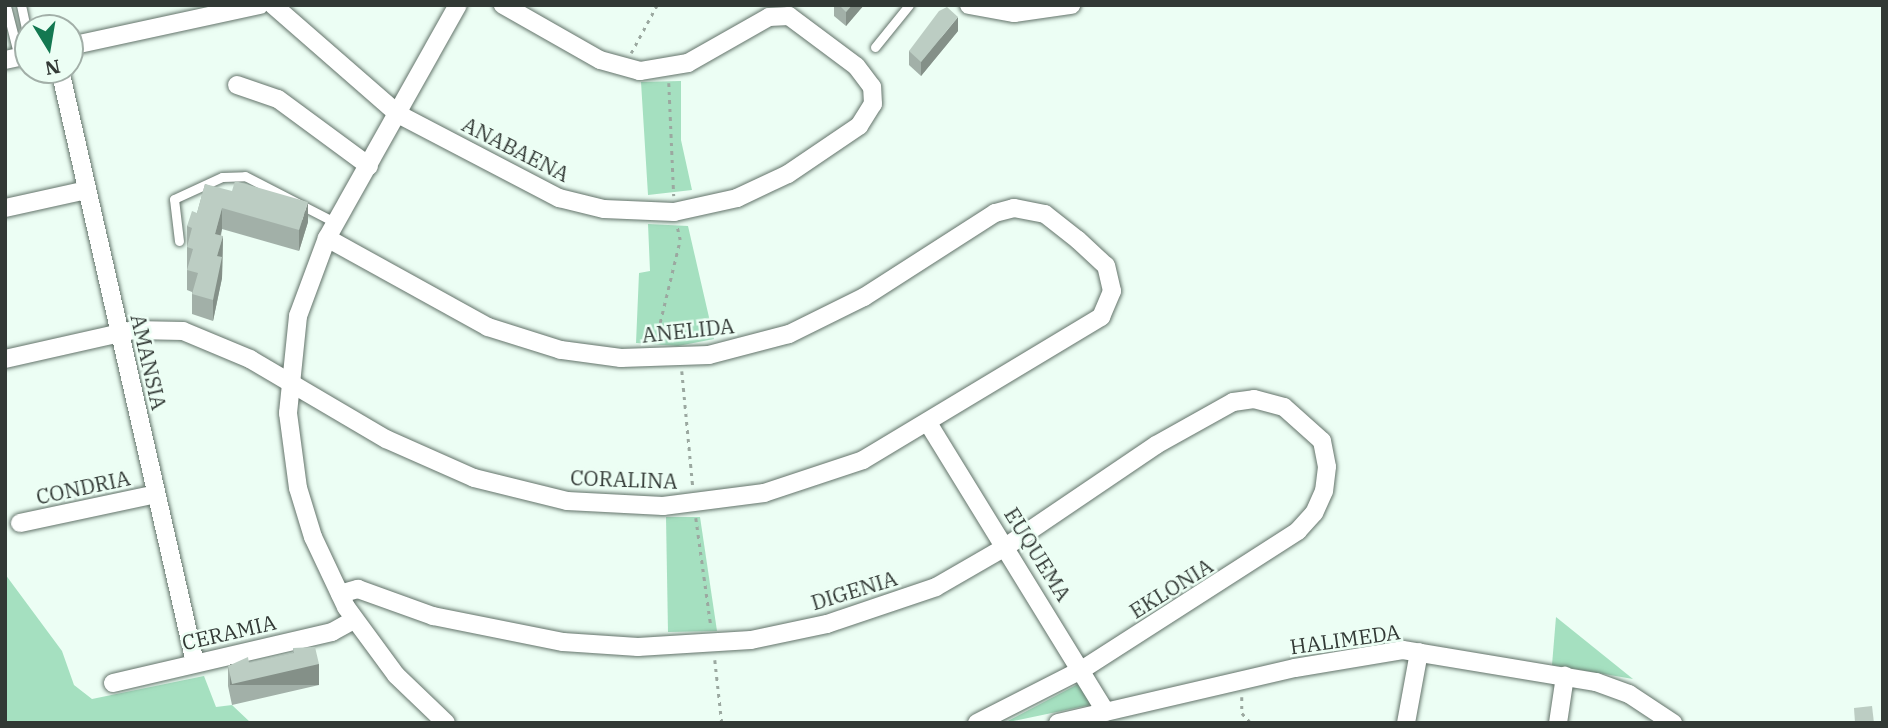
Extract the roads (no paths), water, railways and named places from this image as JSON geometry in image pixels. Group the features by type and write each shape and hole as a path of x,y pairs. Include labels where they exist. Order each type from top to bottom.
{"street":[{"path":"84,43 260,5"},
{"name":"ANABAENA","path":"273,5 398,114 513,176 581,204 651,213 716,204 788,174 859,126 870,113 873,96 868,79 807,26 789,16 769,16 678,66 654,71 623,68 503,5"},
{"path":"446,723 396,675 354,620 340,594 313,537 298,488 288,413 298,316 330,230 369,166 457,5"},
{"path":"969,5 1014,13 1071,5"},
{"name":"AMANSIA","path":"64,84 195,663"},
{"path":"237,85 278,99 369,166"},
{"path":"5,208 87,190"},
{"name":"ANELIDA","path":"330,230 467,317 509,335 590,355 681,358 763,343 815,323 995,213 1024,209 1045,214"},
{"name":"CORALINA","path":"5,359 119,333 159,329 199,335 414,454 505,488 599,505 694,504 764,493 831,473 895,445 1101,317 1107,309 1112,290 1106,266 1045,214"},
{"name":"DIGENIA","path":"340,594 358,589 433,616 563,642 638,647 713,644 789,633 864,614 936,587 1007,546 1156,445 1233,402 1254,399 1284,407 1322,441"},
{"name":"EUQUEMA","path":"928,423 1083,669 1106,712"},
{"name":"EKLONIA","path":"977,723 1083,669 1298,531 1314,513 1324,491 1327,467 1322,441"},
{"name":"CONDRIA","path":"20,523 156,495"},
{"name":"CERAMIA","path":"113,683 331,632 354,620"},
{"name":"HALIMEDA","path":"1058,723 1242,680 1381,652 1419,652 1565,676 1629,694 1673,723"},
{"path":"1406,723 1419,652"},
{"path":"1558,723 1565,676"}],"lane":[{"path":"875,47 909,5"},
{"path":"6,6 14,40"},
{"path":"179,242 174,199 222,177 245,176 330,230"}]}
